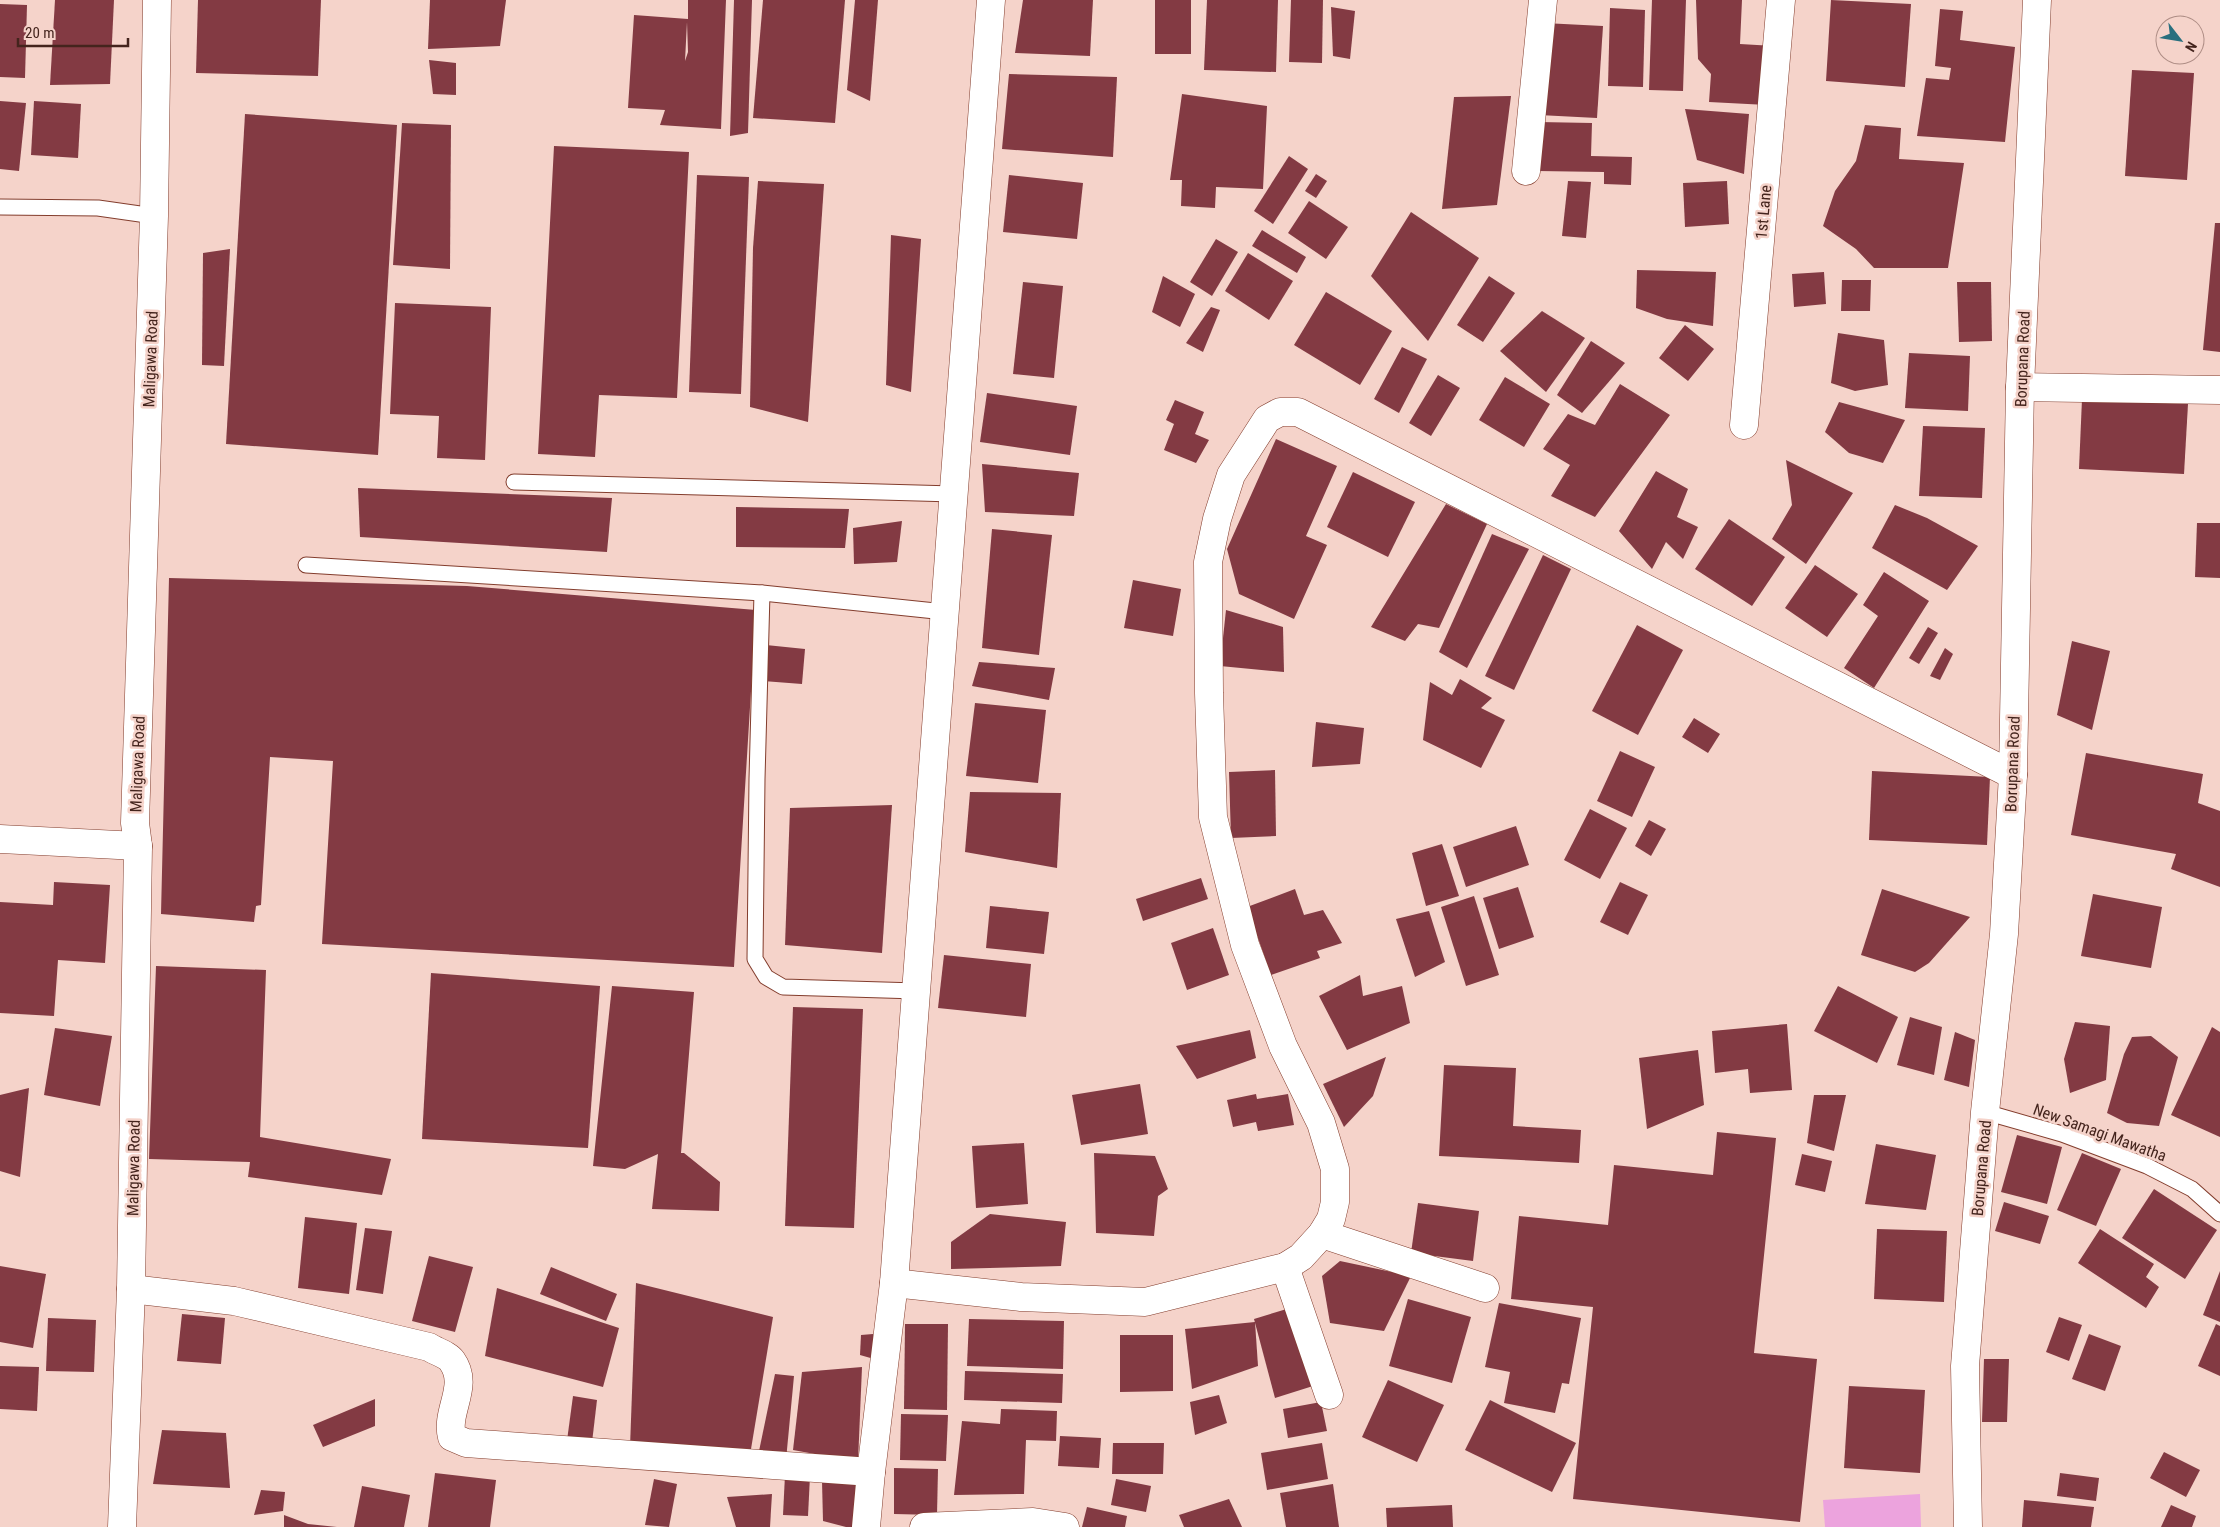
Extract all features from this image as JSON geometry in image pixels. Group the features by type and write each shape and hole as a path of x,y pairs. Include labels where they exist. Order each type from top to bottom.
{"street":[{"name":"Maligawa Road","path":"122,1527 132,1289 138,846 135,823 154,216 157,0"},
{"path":"866,1527 894,1283 991,0"},
{"path":"1526,171 1543,0"},
{"name":"1st Lane","path":"1744,425 1781,0"},
{"name":"Borupana Road","path":"1968,1527 1965,1366 1986,1112 2004,934 2013,775 2020,387 2037,0"},
{"path":"2020,387 2220,390"},
{"path":"894,1283 1021,1297 1145,1302 1285,1267 1301,1257 1322,1234 1331,1219 1335,1202 1335,1169 1321,1123 1283,1046 1245,945 1213,817 1209,692 1208,562 1217,519 1231,475 1267,419 1280,412 1298,412 2013,775"},
{"path":"0,840 138,846"},
{"path":"1322,1234 1485,1288"},
{"path":"1285,1267 1329,1395"},
{"path":"132,1289 234,1301 429,1347 451,1360 460,1380 450,1428 452,1437 466,1443 871,1472"},
{"path":"924,1527 1033,1522 1065,1527"}],"lane":[{"path":"0,207 98,208 154,216"},
{"path":"514,482 954,494"},
{"path":"306,565 762,593 945,612"},
{"path":"762,593 757,778 756,959 766,977 783,987 917,991"},
{"name":"New Samagi Mawatha","path":"1986,1112 2062,1134 2147,1166 2192,1189 2220,1214"}],"shaded area":[{"path":"1920,1494 1921,1527 1825,1527 1823,1500"}],"building":[{"path":"55,0 114,0 110,84 50,85"},
{"path":"198,0 321,0 318,76 196,73"},
{"path":"430,0 506,0 500,46 428,49"},
{"path":"688,0 726,0 721,129 660,125 665,110 628,108 634,15 688,19","holes":["687,22 688,52 685,61"]},
{"path":"734,0 752,0 748,133 730,136"},
{"path":"763,0 845,0 835,123 753,118"},
{"path":"855,0 878,0 870,101 847,90"},
{"path":"1023,0 1093,0 1090,56 1015,53"},
{"path":"1155,0 1191,0 1191,54 1155,54"},
{"path":"1207,0 1278,0 1276,72 1204,70"},
{"path":"1291,0 1323,0 1322,63 1289,62"},
{"path":"1652,0 1686,0 1683,91 1649,90"},
{"path":"1696,0 1742,0 1740,44 1774,46 1767,105 1709,102 1711,74 1698,59"},
{"path":"1831,0 1911,4 1905,87 1826,81"},
{"path":"0,4 27,5 25,78 0,77"},
{"path":"1331,7 1355,11 1350,59 1333,56"},
{"path":"1610,8 1645,10 1643,87 1608,86"},
{"path":"1940,9 1963,11 1960,40 2015,47 2005,142 1917,136 1926,78 1949,80 1951,68 1935,66"},
{"path":"1544,23 1603,26 1597,118 1539,115"},
{"path":"429,60 456,63 456,95 433,94"},
{"path":"2132,70 2194,73 2187,180 2125,176"},
{"path":"1009,74 1117,77 1113,157 1002,149"},
{"path":"1182,94 1267,106 1263,189 1216,187 1215,208 1181,206 1182,180 1170,180"},
{"path":"1511,96 1497,205 1442,209 1454,97"},
{"path":"0,101 26,103 19,171 0,169"},
{"path":"34,101 81,104 78,158 31,155"},
{"path":"1685,109 1749,114 1744,174 1697,160"},
{"path":"245,114 397,125 378,455 226,444"},
{"path":"1539,122 1592,123 1591,156 1632,157 1631,185 1604,184 1604,172 1538,171"},
{"path":"402,123 451,125 450,269 393,265"},
{"path":"1865,125 1901,128 1899,159 1964,163 1948,268 1874,268 1856,249 1823,226 1835,191 1856,161"},
{"path":"554,146 689,152 677,398 599,395 595,457 538,454"},
{"path":"1289,156 1308,169 1273,224 1254,211"},
{"path":"1316,174 1327,181 1316,198 1305,191"},
{"path":"697,175 749,177 741,394 689,392"},
{"path":"1009,175 1083,183 1077,239 1003,232"},
{"path":"758,181 824,184 808,422 750,407 753,248"},
{"path":"1568,181 1591,182 1586,238 1562,236"},
{"path":"1727,181 1729,224 1685,227 1683,183"},
{"path":"1309,201 1348,227 1326,259 1288,233"},
{"path":"1411,212 1479,258 1428,341 1371,276"},
{"path":"2215,223 2220,223 2220,352 2203,350"},
{"path":"1262,230 1306,257 1297,273 1252,246"},
{"path":"891,235 921,239 911,392 886,385"},
{"path":"1216,239 1238,252 1212,296 1190,282"},
{"path":"230,249 224,366 202,365 203,253"},
{"path":"1248,253 1293,281 1269,320 1225,291"},
{"path":"1637,270 1716,272 1713,326 1667,319 1636,308"},
{"path":"1824,272 1826,304 1794,307 1792,274"},
{"path":"1163,276 1195,294 1180,327 1152,312"},
{"path":"1489,276 1515,293 1483,342 1457,325"},
{"path":"1842,280 1871,280 1870,311 1841,311"},
{"path":"1023,282 1063,286 1054,378 1013,374"},
{"path":"1957,282 1991,282 1992,341 1959,342"},
{"path":"1326,292 1392,331 1360,385 1294,345"},
{"path":"395,303 491,307 485,460 437,458 439,416 390,414"},
{"path":"1211,307 1220,310 1203,352 1186,343"},
{"path":"1542,311 1585,338 1546,392 1500,351"},
{"path":"1685,325 1714,349 1688,381 1659,358"},
{"path":"1838,333 1884,340 1888,385 1855,391 1831,383"},
{"path":"1591,341 1625,363 1582,413 1557,395"},
{"path":"1402,347 1427,359 1399,413 1374,399"},
{"path":"1909,353 1970,356 1968,411 1905,408"},
{"path":"1438,375 1460,388 1431,436 1409,423"},
{"path":"1505,377 1550,404 1524,447 1479,420"},
{"path":"1620,384 1670,415 1595,517 1551,496 1570,465 1543,449 1568,414 1595,425"},
{"path":"987,393 1077,406 1070,455 980,442"},
{"path":"2082,399 2188,404 2184,474 2079,469"},
{"path":"1175,400 1204,412 1195,434 1209,440 1196,463 1164,450 1174,424 1166,420"},
{"path":"1839,402 1905,420 1883,463 1849,453 1825,432"},
{"path":"1923,426 1985,428 1982,498 1919,496"},
{"path":"1276,439 1337,466 1306,536 1327,545 1294,619 1239,594 1227,549"},
{"path":"1786,460 1853,493 1806,564 1772,539 1792,505"},
{"path":"982,464 1079,473 1074,516 985,512"},
{"path":"1656,471 1688,489 1677,517 1698,527 1683,559 1666,542 1652,569 1619,531"},
{"path":"1353,472 1415,502 1388,557 1327,527"},
{"path":"358,488 612,498 607,552 360,537"},
{"path":"1446,504 1487,524 1439,628 1418,624 1405,641 1371,627"},
{"path":"1895,505 1927,518 1978,546 1947,590 1872,548"},
{"path":"736,507 849,509 845,548 736,547"},
{"path":"1729,519 1785,557 1752,606 1695,569"},
{"path":"902,521 897,562 854,564 853,528"},
{"path":"2197,523 2220,523 2220,578 2195,577"},
{"path":"992,529 1052,535 1039,655 982,648"},
{"path":"1492,534 1529,549 1467,668 1439,652"},
{"path":"1543,555 1571,569 1514,690 1485,676"},
{"path":"1815,565 1858,594 1827,637 1785,608"},
{"path":"1884,572 1929,601 1874,688 1844,668 1878,616 1863,605"},
{"path":"169,578 467,586 756,610 734,967 322,944 333,761 270,757 261,905 256,906 254,922 161,914"},
{"path":"1133,580 1181,589 1173,636 1124,628"},
{"path":"1226,610 1283,627 1284,672 1220,666"},
{"path":"1637,625 1683,650 1638,735 1592,711"},
{"path":"1928,627 1938,633 1919,664 1909,658"},
{"path":"2072,641 2110,651 2092,730 2057,715"},
{"path":"766,645 805,649 802,684 763,681"},
{"path":"1945,648 1953,654 1940,680 1930,676"},
{"path":"979,662 1055,668 1049,700 972,686"},
{"path":"1460,679 1492,698 1481,708 1505,720 1481,768 1423,740 1430,682 1452,695"},
{"path":"975,703 1046,710 1038,783 966,776"},
{"path":"1694,718 1720,734 1708,753 1682,737"},
{"path":"1316,722 1364,728 1360,764 1312,767"},
{"path":"1620,751 1655,767 1632,817 1597,801"},
{"path":"2086,753 2203,774 2198,803 2220,811 2220,887 2171,869 2176,854 2071,835"},
{"path":"1275,770 1276,836 1231,838 1229,772"},
{"path":"1872,771 1990,777 1987,845 1869,840"},
{"path":"970,792 1061,793 1057,868 965,852"},
{"path":"892,805 882,953 785,945 790,808"},
{"path":"1590,809 1627,828 1600,879 1564,860"},
{"path":"1649,820 1666,829 1651,856 1635,846"},
{"path":"1516,826 1529,865 1466,887 1453,847"},
{"path":"1442,844 1459,896 1426,906 1412,853"},
{"path":"1201,878 1208,899 1143,921 1136,899"},
{"path":"54,882 110,885 105,963 58,960 54,1016 0,1013 0,902 53,905"},
{"path":"1620,882 1648,895 1628,935 1600,922"},
{"path":"1518,887 1534,937 1499,949 1483,898"},
{"path":"1295,889 1304,915 1323,910 1342,943 1317,951 1320,958 1271,975 1247,907"},
{"path":"1882,889 1970,917 1929,963 1915,972 1861,955"},
{"path":"2093,894 2162,907 2151,968 2081,956"},
{"path":"1474,896 1499,975 1466,986 1441,907"},
{"path":"990,906 1049,912 1044,954 986,948"},
{"path":"1429,911 1445,962 1415,977 1396,919"},
{"path":"1213,928 1229,975 1187,990 1171,943"},
{"path":"944,955 1031,964 1026,1017 938,1008"},
{"path":"156,966 266,970 260,1137 391,1159 382,1195 248,1177 250,1162 149,1159"},
{"path":"431,973 600,986 588,1148 422,1139"},
{"path":"1360,975 1363,996 1402,986 1410,1023 1347,1050 1319,996"},
{"path":"612,986 694,992 681,1153 684,1153 720,1182 719,1211 652,1209 658,1154 625,1169 593,1166"},
{"path":"1838,986 1898,1017 1877,1063 1814,1031"},
{"path":"793,1007 863,1009 854,1228 785,1226"},
{"path":"1910,1017 1942,1027 1934,1075 1897,1065"},
{"path":"2075,1022 2110,1026 2106,1080 2070,1093 2064,1059"},
{"path":"1787,1024 1792,1090 1750,1093 1748,1069 1715,1073 1712,1031"},
{"path":"2212,1027 2220,1032 2220,1137 2171,1115"},
{"path":"55,1028 112,1036 100,1106 44,1095"},
{"path":"1250,1030 1256,1058 1197,1079 1176,1046"},
{"path":"1955,1032 1975,1040 1969,1087 1944,1080"},
{"path":"2151,1036 2178,1057 2159,1126 2127,1123 2107,1113 2124,1054 2132,1037"},
{"path":"1698,1050 1704,1105 1647,1129 1639,1058"},
{"path":"1386,1057 1373,1096 1344,1127 1323,1084"},
{"path":"1444,1065 1516,1068 1513,1126 1581,1130 1579,1163 1439,1156"},
{"path":"1140,1084 1148,1134 1081,1145 1072,1095"},
{"path":"29,1088 20,1177 0,1171 0,1095"},
{"path":"1256,1094 1257,1099 1288,1094 1294,1125 1258,1131 1256,1122 1233,1127 1227,1100"},
{"path":"1814,1095 1846,1095 1834,1151 1807,1143"},
{"path":"1717,1132 1776,1138 1754,1353 1817,1359 1800,1522 1573,1499 1593,1307 1511,1299 1519,1216 1608,1225 1614,1165 1713,1175"},
{"path":"2017,1135 2062,1147 2047,1204 2001,1192"},
{"path":"1024,1143 1028,1204 976,1208 972,1146"},
{"path":"1876,1144 1936,1155 1926,1210 1865,1204"},
{"path":"1094,1153 1155,1156 1168,1189 1158,1196 1154,1236 1096,1233"},
{"path":"2082,1153 2121,1169 2096,1226 2057,1210"},
{"path":"1802,1154 1832,1161 1825,1192 1795,1185"},
{"path":"2154,1189 2217,1230 2185,1279 2122,1238"},
{"path":"2004,1202 2049,1216 2040,1244 1995,1231"},
{"path":"1418,1203 1479,1211 1473,1261 1411,1253"},
{"path":"990,1214 1066,1222 1061,1266 951,1269 951,1242"},
{"path":"305,1217 357,1223 349,1294 298,1288"},
{"path":"365,1228 392,1231 383,1294 356,1290"},
{"path":"1877,1229 1947,1231 1944,1302 1874,1299"},
{"path":"2100,1229 2154,1264 2146,1277 2159,1287 2146,1308 2078,1263"},
{"path":"429,1256 473,1267 455,1332 412,1321"},
{"path":"1340,1261 1411,1276 1384,1331 1330,1323 1322,1276"},
{"path":"0,1266 46,1274 33,1348 0,1342"},
{"path":"551,1267 617,1294 606,1321 540,1294"},
{"path":"2220,1271 2220,1322 2203,1315"},
{"path":"636,1283 773,1317 751,1449 630,1447"},
{"path":"497,1288 619,1328 603,1387 485,1356"},
{"path":"1408,1299 1471,1317 1452,1383 1389,1366"},
{"path":"1499,1303 1581,1318 1569,1384 1562,1383 1555,1413 1504,1403 1510,1372 1485,1367"},
{"path":"1290,1308 1313,1386 1275,1398 1254,1319"},
{"path":"182,1314 225,1318 221,1364 177,1361"},
{"path":"2059,1317 2082,1325 2069,1361 2046,1352"},
{"path":"48,1318 96,1320 94,1372 46,1371"},
{"path":"969,1319 1064,1321 1063,1369 967,1366"},
{"path":"1255,1322 1258,1366 1192,1389 1185,1329"},
{"path":"905,1324 948,1324 947,1410 904,1409"},
{"path":"2216,1324 2220,1326 2220,1376 2198,1366"},
{"path":"873,1334 874,1359 860,1355 861,1335"},
{"path":"2089,1334 2121,1346 2105,1391 2072,1379"},
{"path":"1120,1335 1173,1335 1173,1391 1120,1392"},
{"path":"1984,1359 2009,1359 2007,1422 1982,1422"},
{"path":"0,1366 39,1367 37,1411 0,1409"},
{"path":"862,1367 858,1462 793,1450 802,1372"},
{"path":"965,1371 1063,1374 1062,1403 964,1400"},
{"path":"775,1374 794,1376 786,1460 758,1456"},
{"path":"1388,1380 1444,1405 1417,1462 1362,1437"},
{"path":"1849,1386 1925,1390 1920,1473 1844,1468"},
{"path":"1219,1395 1227,1423 1195,1435 1190,1402"},
{"path":"573,1396 597,1400 591,1451 566,1448"},
{"path":"375,1399 375,1426 323,1447 313,1425"},
{"path":"1490,1400 1576,1443 1552,1492 1465,1450"},
{"path":"1321,1402 1327,1431 1288,1438 1283,1409"},
{"path":"1001,1409 1057,1411 1056,1441 1026,1440 1024,1494 954,1495 962,1421 1000,1424"},
{"path":"901,1414 948,1415 946,1461 900,1460"},
{"path":"162,1430 226,1433 230,1488 153,1484"},
{"path":"1060,1436 1101,1438 1099,1468 1058,1466"},
{"path":"1113,1443 1164,1443 1163,1474 1112,1474"},
{"path":"1322,1443 1328,1479 1267,1490 1261,1453"},
{"path":"2164,1452 2200,1470 2186,1497 2150,1478"},
{"path":"894,1468 938,1469 937,1515 894,1514"},
{"path":"435,1473 496,1480 490,1527 428,1527"},
{"path":"2060,1473 2099,1478 2096,1501 2057,1496"},
{"path":"785,1475 810,1476 808,1516 783,1515"},
{"path":"654,1479 677,1484 669,1527 645,1525"},
{"path":"1116,1479 1151,1486 1146,1512 1111,1505"},
{"path":"822,1481 857,1483 856,1527 846,1527 823,1521"},
{"path":"1333,1484 1339,1527 1286,1527 1280,1493"},
{"path":"362,1486 410,1495 404,1527 354,1527"},
{"path":"261,1490 285,1492 283,1511 254,1515"},
{"path":"772,1494 770,1527 736,1527 727,1497"},
{"path":"1229,1499 1242,1527 1184,1527 1179,1515"},
{"path":"2024,1500 2094,1507 2091,1527 2022,1527"},
{"path":"1452,1505 1453,1527 1387,1527 1386,1508"},
{"path":"2171,1505 2196,1516 2192,1527 2161,1527"},
{"path":"1087,1507 1127,1516 1125,1527 1082,1527"},
{"path":"284,1515 308,1524 337,1527 284,1527"}]}
